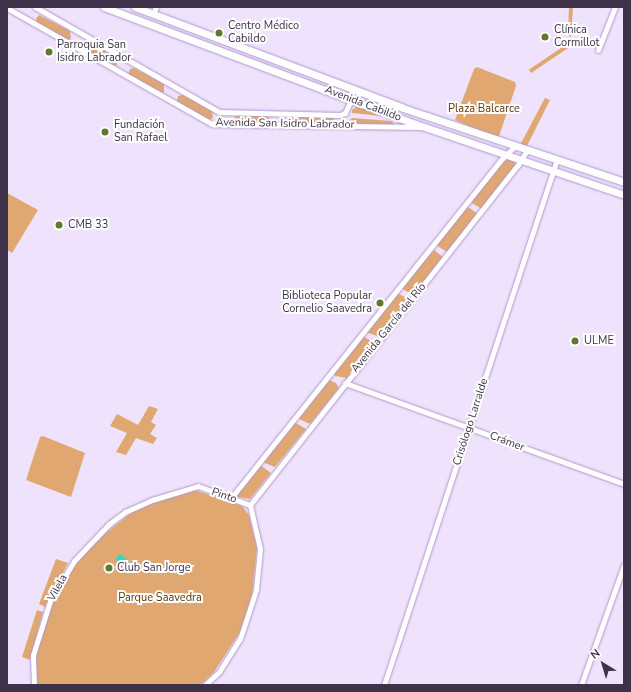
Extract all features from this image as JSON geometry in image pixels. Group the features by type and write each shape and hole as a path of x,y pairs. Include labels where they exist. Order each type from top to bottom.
{"main road":[{"name":"Avenida Cabildo","path":"104,7 425,127 624,194"},
{"name":"Avenida Cabildo","path":"135,7 154,10 403,108 624,182"}],"street":[{"name":"Avenida San Isidro Labrador","path":"35,7 219,112 336,115 345,113 351,100"},
{"path":"598,50 615,7"},
{"name":"Avenida San Isidro Labrador","path":"7,8 212,124 425,127"},
{"name":"Avenida García del Río","path":"231,498 506,155 516,146"},
{"name":"Avenida García del Río","path":"250,505 522,160 527,150"},
{"name":"Crisólogo Larralde","path":"384,685 470,428 557,159"},
{"name":"Crámer","path":"345,383 624,484"},
{"name":"Pinto","path":"198,486 250,505"},
{"name":"Vilela","path":"34,685 33,655 50,601 74,561 97,535 125,512 174,492 198,486"},
{"path":"205,685 219,672 240,639 256,590 260,549 250,505"},
{"path":"581,685 624,565"}],"green space":[{"path":"569,7 573,7 571,37 568,35"},
{"path":"39,15 70,31 71,38 67,40 37,23 36,19"},
{"path":"88,41 116,58 117,65 114,66 82,48 82,43"},
{"path":"567,44 569,47 531,73 529,70"},
{"name":"Plaza Balcarce","path":"477,67 515,82 516,86 499,136 496,138 455,120 474,69"},
{"path":"134,68 164,84 164,92 161,93 128,75 130,69"},
{"path":"183,95 212,111 213,118 208,120 177,101 178,96"},
{"path":"545,98 550,100 526,148 520,145"},
{"path":"358,106 390,117 352,113 352,110"},
{"path":"236,116 267,116 271,120 267,123 236,123 233,120"},
{"path":"290,116 333,117 334,119 331,123 291,123 287,120"},
{"path":"352,118 391,121 395,125 352,124 349,121"},
{"path":"505,159 513,161 516,165 482,209 470,202"},
{"path":"7,193 38,210 12,253 7,250"},
{"path":"468,207 478,214 447,252 436,245 465,208"},
{"path":"434,250 443,257 413,295 401,288"},
{"path":"397,293 409,299 380,337 366,332"},
{"path":"362,336 376,343 347,378 335,376 334,372"},
{"path":"329,380 336,383 339,388 310,424 299,419"},
{"path":"149,406 158,409 151,422 156,425 150,434 157,438 153,444 136,438 126,455 116,452 127,433 110,426 117,414 138,425"},
{"path":"294,422 306,429 275,467 262,462"},
{"path":"43,436 85,453 71,497 26,480 40,437"},
{"path":"260,465 271,473 250,499 237,497 236,494"},
{"name":"Parque Saavedra","path":"195,490 242,506 249,515 257,548 252,595 242,629 214,672 201,685 37,685 35,667 38,643 54,599 72,568 98,539 131,513 161,499"},
{"path":"56,559 68,563 45,607 39,604"},
{"path":"37,610 43,612 30,660 22,657"}],"shaded area":[{"path":"120,554 130,563 125,568 115,559"}],"place":[{"name":"Centro Médico Cabildo","path":"219,33"},
{"name":"Clínica Cormillot","path":"545,37"},
{"name":"Parroquia San Isidro Labrador","path":"49,52"},
{"name":"Fundación San Rafael","path":"105,132"},
{"name":"CMB 33","path":"59,225"},
{"name":"Biblioteca Popular Cornelio Saavedra","path":"380,303"},
{"name":"ULME","path":"575,341"},
{"name":"Club San Jorge","path":"109,568"}]}
